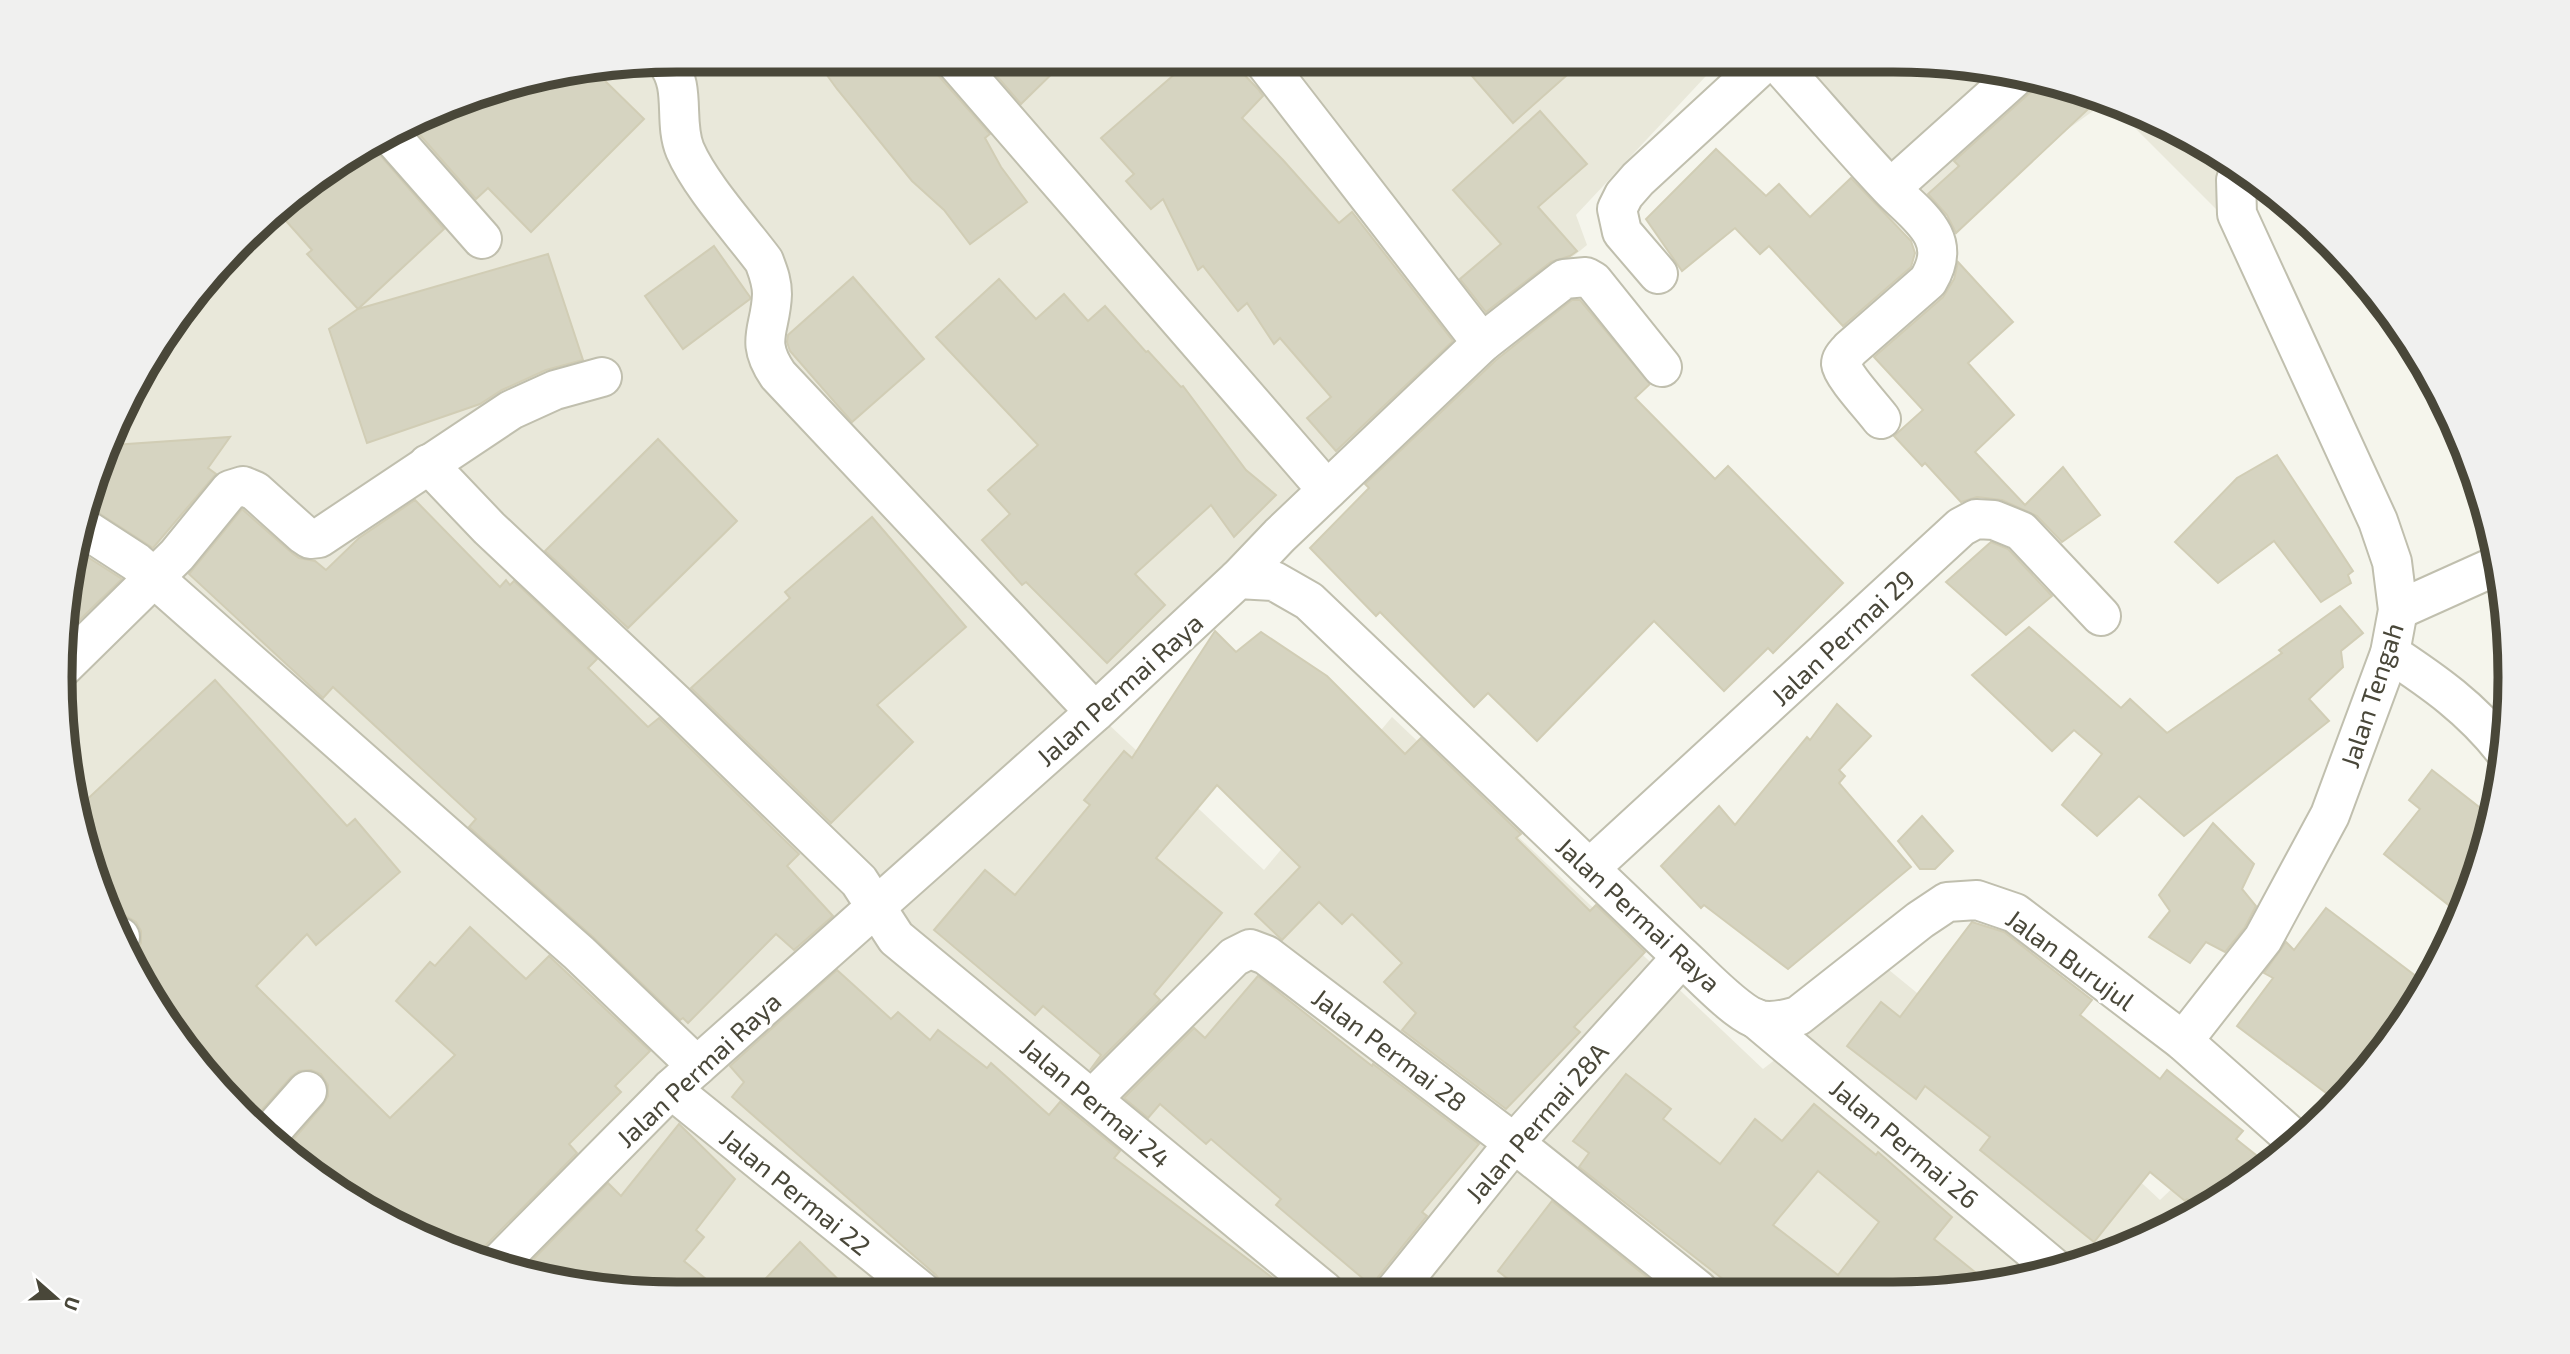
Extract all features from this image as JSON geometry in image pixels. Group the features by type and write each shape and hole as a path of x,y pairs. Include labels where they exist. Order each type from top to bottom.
{"street":[{"path":"672,72 678,82 684,147 693,167 764,261 771,279 772,296 764,335 767,359 778,375 1095,712"},
{"path":"964,72 1327,491"},
{"path":"1272,72 1482,343"},
{"path":"1658,274 1622,232 1617,209 1624,195 1639,179 1754,72"},
{"path":"1786,72 1924,222 1934,236 1939,253 1935,270 1928,281 1842,359 1841,366 1846,374 1881,419"},
{"path":"1891,188 2009,83"},
{"path":"396,141 482,239"},
{"name":"Jalan Tengah","path":"2183,1041 2263,939 2330,815 2390,653 2398,610 2392,562 2378,521 2237,214 2236,179"},
{"path":"1238,579 1482,343 1564,279 1586,277 1593,281 1662,367"},
{"path":"72,658 177,555 230,490 243,486 255,491 310,539 320,538 511,410 555,390 602,377"},
{"name":"Jalan Permai 24","path":"428,464 489,528 859,881 896,939 1313,1282"},
{"name":"Jalan Permai 29","path":"1590,868 1961,527 1976,519 1994,520 2021,531 2101,616"},
{"name":"Jalan Permai 22","path":"89,532 136,562 568,944 684,1077 911,1282"},
{"path":"2398,610 2489,569"},
{"name":"Jalan Permai Raya","path":"505,1257 684,1077 1095,712 1238,579 1274,581 1309,601 1682,957 1755,1018"},
{"path":"2390,653 2445,690 2483,724 2495,739"},
{"name":"Jalan Burujul","path":"1755,1018 1780,1021 1798,1016 1920,920 1947,902 1978,900 2015,913 2183,1041 2288,1135"},
{"name":"Jalan Permai 28","path":"1092,1099 1234,957 1250,949 1266,955 1514,1143 1688,1282"},
{"name":"Jalan Permai 28A","path":"1402,1282 1514,1143 1682,957"},
{"name":"Jalan Permai 26","path":"1755,1018 2048,1263"},
{"path":"274,1128 307,1091"}],"shaded area":[{"path":"677,72 1710,72 1576,215 1587,245 1459,351 1090,707 1264,870 1392,717 1763,1069 1889,970 2086,1131 2160,1200 2229,1134 2260,1158 2196,1201 2161,1220 2088,1250 2050,1262 2011,1271 1933,1281 677,1282 598,1277 520,1262 445,1236 409,1220 374,1201 309,1157 249,1105 222,1076 174,1013 153,980 134,945 104,872 92,834 77,756 73,717 73,637 83,559 92,520 118,445 153,374 197,309 249,249 309,197 374,153 445,118 520,92 598,77"},
{"path":"1793,72 1933,73 1972,77 2050,92 2098,108 1941,220"},
{"path":"2125,118 2196,153 2234,177 2222,215"}],"building":[{"path":"825,72 936,72 990,134 985,138 1001,167 1027,202 970,244 944,210 912,181"},
{"path":"993,72 1054,72 1021,104"},
{"path":"1177,72 1242,72 1263,96 1242,118 1339,223 1352,212 1453,341 1336,451 1307,418 1331,397 1280,338 1274,344 1247,303 1238,311 1203,266 1198,270 1163,199 1151,209 1126,181 1134,174 1101,138"},
{"path":"1468,72 1570,72 1513,123"},
{"path":"601,77 644,119 531,232 488,188 476,199 416,131 520,92"},
{"path":"2033,88 2050,92 2092,106 1956,233 1947,215 1928,194 1959,166 1954,161"},
{"path":"1540,111 1587,164 1538,207 1577,251 1551,262 1486,312 1460,279 1501,244 1453,190"},
{"path":"1716,149 1766,196 1779,184 1810,217 1851,178 1911,241 1915,253 1911,267 1843,326 1769,246 1760,254 1735,228 1682,271 1646,219"},
{"path":"377,151 444,229 358,309 307,254 312,250 283,218 341,174"},
{"path":"714,246 750,299 683,349 645,296"},
{"path":"548,254 583,360 546,370 502,390 480,404 367,443 329,329 358,309"},
{"path":"1958,262 2013,322 1968,363 2014,415 1975,452 2025,505 2063,467 2100,515 2062,542 2037,516 2002,500 1977,497 1961,502 1925,463 1922,466 1894,436 1923,410 1874,357 1943,297 1954,279"},
{"path":"853,277 924,359 852,422 790,351 787,342 788,335"},
{"path":"999,279 1036,319 1064,294 1088,321 1105,306 1146,352 1183,386 1246,470 1276,495 1234,537 1211,505 1135,574 1165,605 1107,663 1026,582 1022,585 982,540 1010,514 988,490 1038,445 936,337"},
{"path":"1572,300 1580,300 1650,384 1635,398 1715,479 1728,466 1843,583 1773,653 1768,648 1724,691 1654,621 1537,741 1488,693 1474,707 1380,612 1376,616 1310,548 1369,488 1365,484 1496,360"},
{"path":"230,437 208,468 216,474 153,548 95,511 118,445"},
{"path":"658,439 737,521 628,628 545,551"},
{"path":"2277,455 2353,571 2348,575 2351,583 2321,602 2274,541 2218,583 2175,542 2237,478"},
{"path":"415,500 500,587 506,580 510,585 514,581 597,659 588,668 648,727 659,718 799,854 787,866 833,916 794,950 776,934 688,1023 683,1018 680,1020 593,937 469,827 476,819 333,687 323,698 189,574 242,509 292,553 299,558 315,561 326,570 359,538"},
{"path":"872,517 966,627 877,705 913,742 831,823 691,688 790,598 785,592"},
{"path":"1991,542 2008,549 2052,596 2006,635 1946,582"},
{"path":"84,555 122,579 74,625"},
{"path":"2340,606 2363,633 2341,651 2343,667 2309,699 2329,721 2184,836 2139,796 2097,836 2062,805 2102,754 2074,730 2052,751 1972,675 2029,627 2121,708 2130,699 2167,733 2282,653 2279,650"},
{"path":"1215,631 1236,652 1261,632 1327,676 1405,754 1421,738 1521,834 1516,838 1590,911 1596,905 1645,952 1574,1027 1580,1032 1506,1109 1402,1030 1416,1013 1384,982 1402,963 1352,914 1342,924 1319,902 1282,940 1255,914 1300,867 1217,785 1156,858 1222,913 1154,994 1160,1000 1090,1070 1101,1055 1043,1006 1035,1015 934,930 985,870 1015,895 1090,805 1084,800 1124,751 1132,758"},
{"path":"215,680 347,826 355,819 400,872 316,945 307,934 256,986 390,1118 455,1055 396,1001 430,962 435,966 470,927 526,979 549,956 650,1051 615,1086 621,1092 569,1144 577,1153 481,1250 445,1236 374,1201 291,1142 328,1096 328,1085 321,1074 311,1070 299,1071 258,1114 222,1076 174,1013 137,950 141,943 141,931 136,922 121,916 118,909 92,834 85,802"},
{"path":"1837,704 1871,736 1839,770 1845,776 1839,783 1911,867 1788,969 1704,905 1701,908 1661,866 1719,806 1735,825 1807,737 1810,740"},
{"path":"2432,770 2483,810 2452,908 2384,854 2420,809 2409,800"},
{"path":"1922,816 1953,851 1935,869 1920,869 1898,841"},
{"path":"2213,823 2254,864 2242,889 2256,906 2245,927 2225,952 2206,942 2190,963 2149,937 2170,911 2159,895"},
{"path":"2326,908 2418,978 2373,1045 2330,1096 2237,1026 2273,978 2264,973 2286,942 2294,950"},
{"path":"1972,922 2004,932 2092,1000 2080,1015 2160,1079 2167,1070 2243,1131 2236,1139 2260,1158 2192,1203 2187,1199 2185,1201 2150,1172 2094,1242 1980,1150 1990,1137 1925,1086 1916,1099 1847,1046 1881,1002 1900,1017"},
{"path":"837,970 891,1019 898,1012 930,1040 938,1030 987,1068 991,1063 1049,1115 1060,1102 1120,1151 1114,1158 1278,1282 941,1282 936,1275 732,1097 744,1082 730,1066"},
{"path":"1258,976 1372,1066 1373,1064 1479,1144 1422,1212 1427,1216 1376,1282 1367,1282 1276,1205 1281,1199 1211,1139 1206,1144 1160,1104 1148,1118 1124,1098 1194,1028 1205,1038"},
{"path":"1626,1074 1671,1109 1663,1119 1720,1164 1755,1119 1782,1141 1814,1104 1876,1155 1878,1152 1952,1217 1934,1239 1980,1276 1893,1282 1727,1282 1579,1167 1589,1153 1573,1141","holes":["1818,1171 1879,1222 1838,1275 1773,1225"]},
{"path":"679,1124 735,1179 696,1230 704,1237 684,1261 710,1282 637,1281 559,1271 529,1264 608,1183 621,1196"},
{"path":"1552,1201 1653,1282 1512,1282 1498,1271"},
{"path":"800,1242 841,1282 762,1282"}]}
